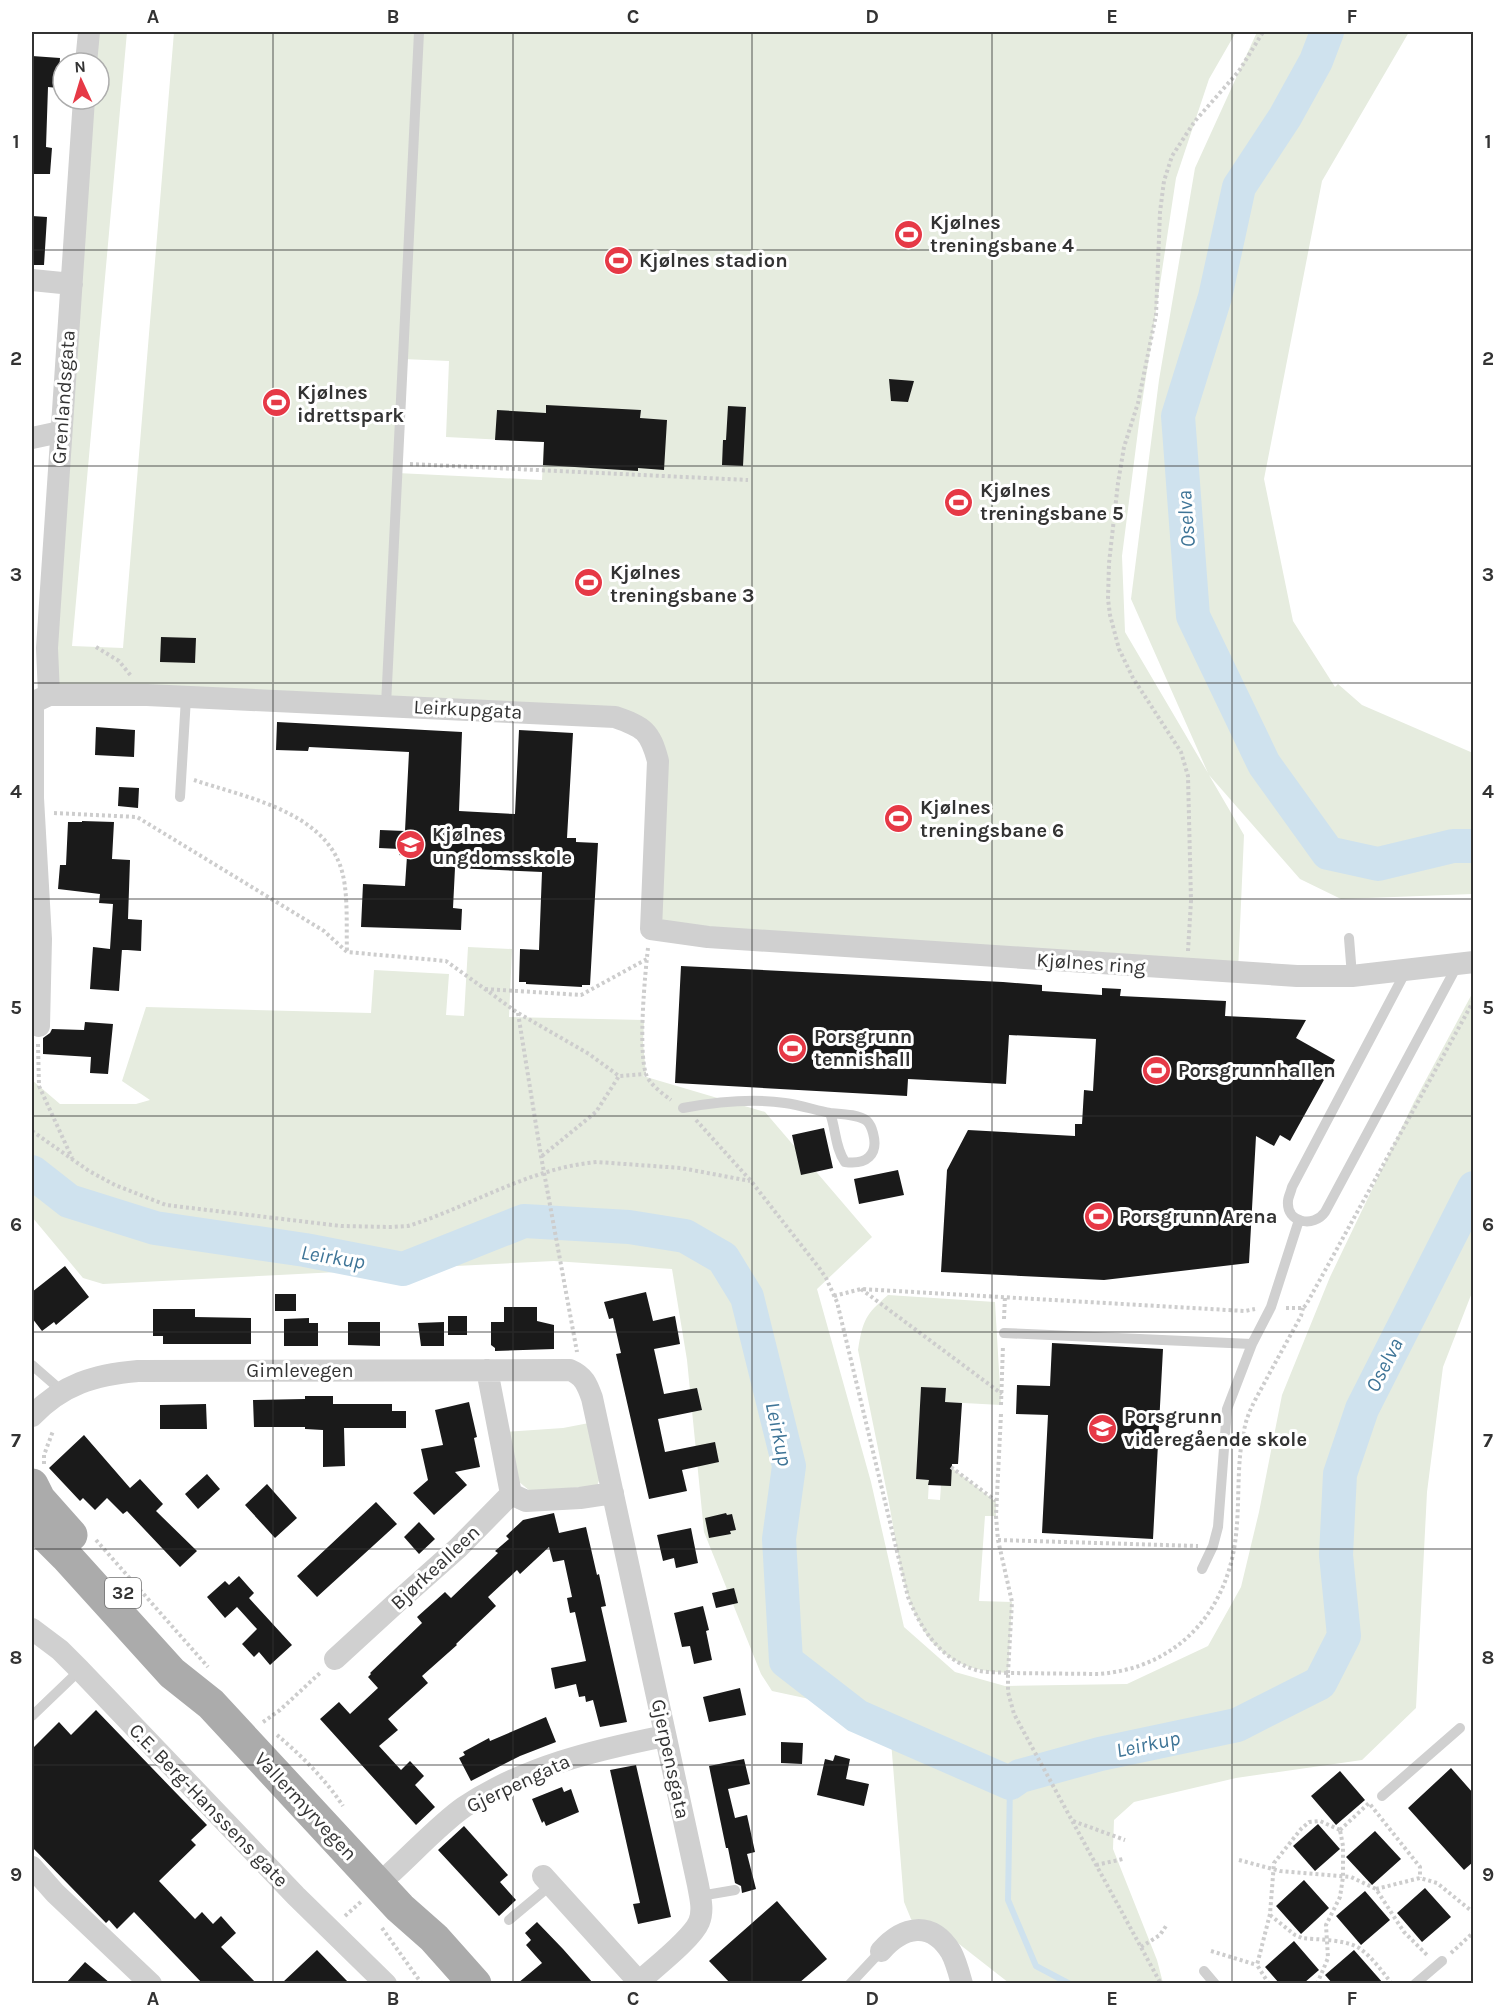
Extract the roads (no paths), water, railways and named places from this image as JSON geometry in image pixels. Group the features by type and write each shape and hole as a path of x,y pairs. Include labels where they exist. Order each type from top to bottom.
{"main road":[{"name":"Vallermyrvegen","path":"38,1479 39,1499 183,1659 212,1704"},
{"name":"Vallermyrvegen","path":"32,1522 172,1672 212,1704 400,1908 434,1938 475,1983"},
{"name":"Vallermyrvegen","path":"400,1908 423,1950 452,1983"}],"street":[{"path":"87,51 88,32"},
{"name":"Grenlandsgata","path":"39,1026 41,939 33,798 38,700 46,648 83,111"},
{"path":"32,280 72,284"},
{"path":"32,438 60,432"},
{"name":"Leirkupgata","path":"38,700 147,694 186,698 386,705 615,717 635,724 652,738 658,761 651,929 708,937"},
{"name":"Kjølnes ring","path":"708,937 1297,976 1352,976 1466,963"},
{"path":"486,1370 511,1494 526,1501 580,1498 613,1493"},
{"name":"Gimlevegen","path":"32,1416 63,1392 92,1377 138,1371 570,1370 581,1374"},
{"name":"Gjerpensgata","path":"547,1881 639,1982 689,1937 699,1923 702,1910 700,1896 666,1736 592,1398 588,1384 581,1374"},
{"name":"Bjørkealleen","path":"335,1659 458,1548 511,1494"},
{"name":"C.E. Berg-Hanssens gate","path":"34,1635 60,1650 296,1896 386,1983"},
{"name":"Gjerpengata","path":"392,1872 462,1809 485,1795 572,1757 666,1736"},
{"path":"32,1867 55,1893 151,1983"},
{"path":"881,1951 900,1933 911,1930 932,1933 951,1952 962,1983"}],"lane":[{"path":"386,705 419,32"},
{"path":"180,797 186,698"},
{"path":"1348,938 1352,976"},
{"path":"1407,969 1292,1187 1288,1206 1294,1217 1299,1220 1312,1222 1325,1212 1466,963"},
{"path":"683,1108 757,1101 785,1103 855,1116 866,1120 873,1129 874,1152 868,1159 856,1164 845,1162 840,1154 830,1113"},
{"path":"1202,1569 1213,1546 1218,1527 1227,1409 1252,1344 1271,1307 1299,1220"},
{"path":"1004,1333 1252,1344"},
{"path":"32,1365 63,1392"},
{"path":"32,1716 80,1670"},
{"path":"1382,1796 1460,1728"},
{"path":"509,1920 547,1881"},
{"path":"700,1896 735,1890"},
{"path":"850,1983 881,1951"},
{"path":"1415,1983 1440,1963"},
{"path":"1204,1971 1215,1983"}],"waterway":[{"name":"Oselva","path":"1327,32 1316,61 1285,117 1239,187 1215,297 1178,416 1193,616 1264,764 1328,853 1378,864 1453,846 1474,846"},
{"name":"Leirkup","path":"32,1172 69,1201 155,1228 305,1250 403,1269 524,1221 629,1227 685,1236 723,1258 747,1297 789,1466 779,1539 786,1661 857,1716 1010,1783 1020,1776 1100,1754 1237,1725 1320,1683 1344,1636 1336,1555 1340,1474 1362,1409 1474,1188"},
{"path":"1010,1783 1008,1900 1036,1966 1070,1984"}],"place":[{"name":"Kjølnes treningsbane 4","path":"909,234"},
{"name":"Kjølnes stadion","path":"618,260"},
{"name":"Kjølnes idrettspark","path":"276,403"},
{"name":"Kjølnes treningsbane 5","path":"959,502"},
{"name":"Kjølnes treningsbane 3","path":"589,583"},
{"name":"Kjølnes treningsbane 6","path":"899,818"},
{"name":"Kjølnes ungdomsskole","path":"411,845"},
{"name":"Porsgrunn tennishall","path":"793,1048"},
{"name":"Porsgrunnhallen","path":"1157,1070"},
{"name":"Porsgrunn Arena","path":"1098,1216"},
{"name":"Porsgrunn videregående skole","path":"1103,1428"}]}
